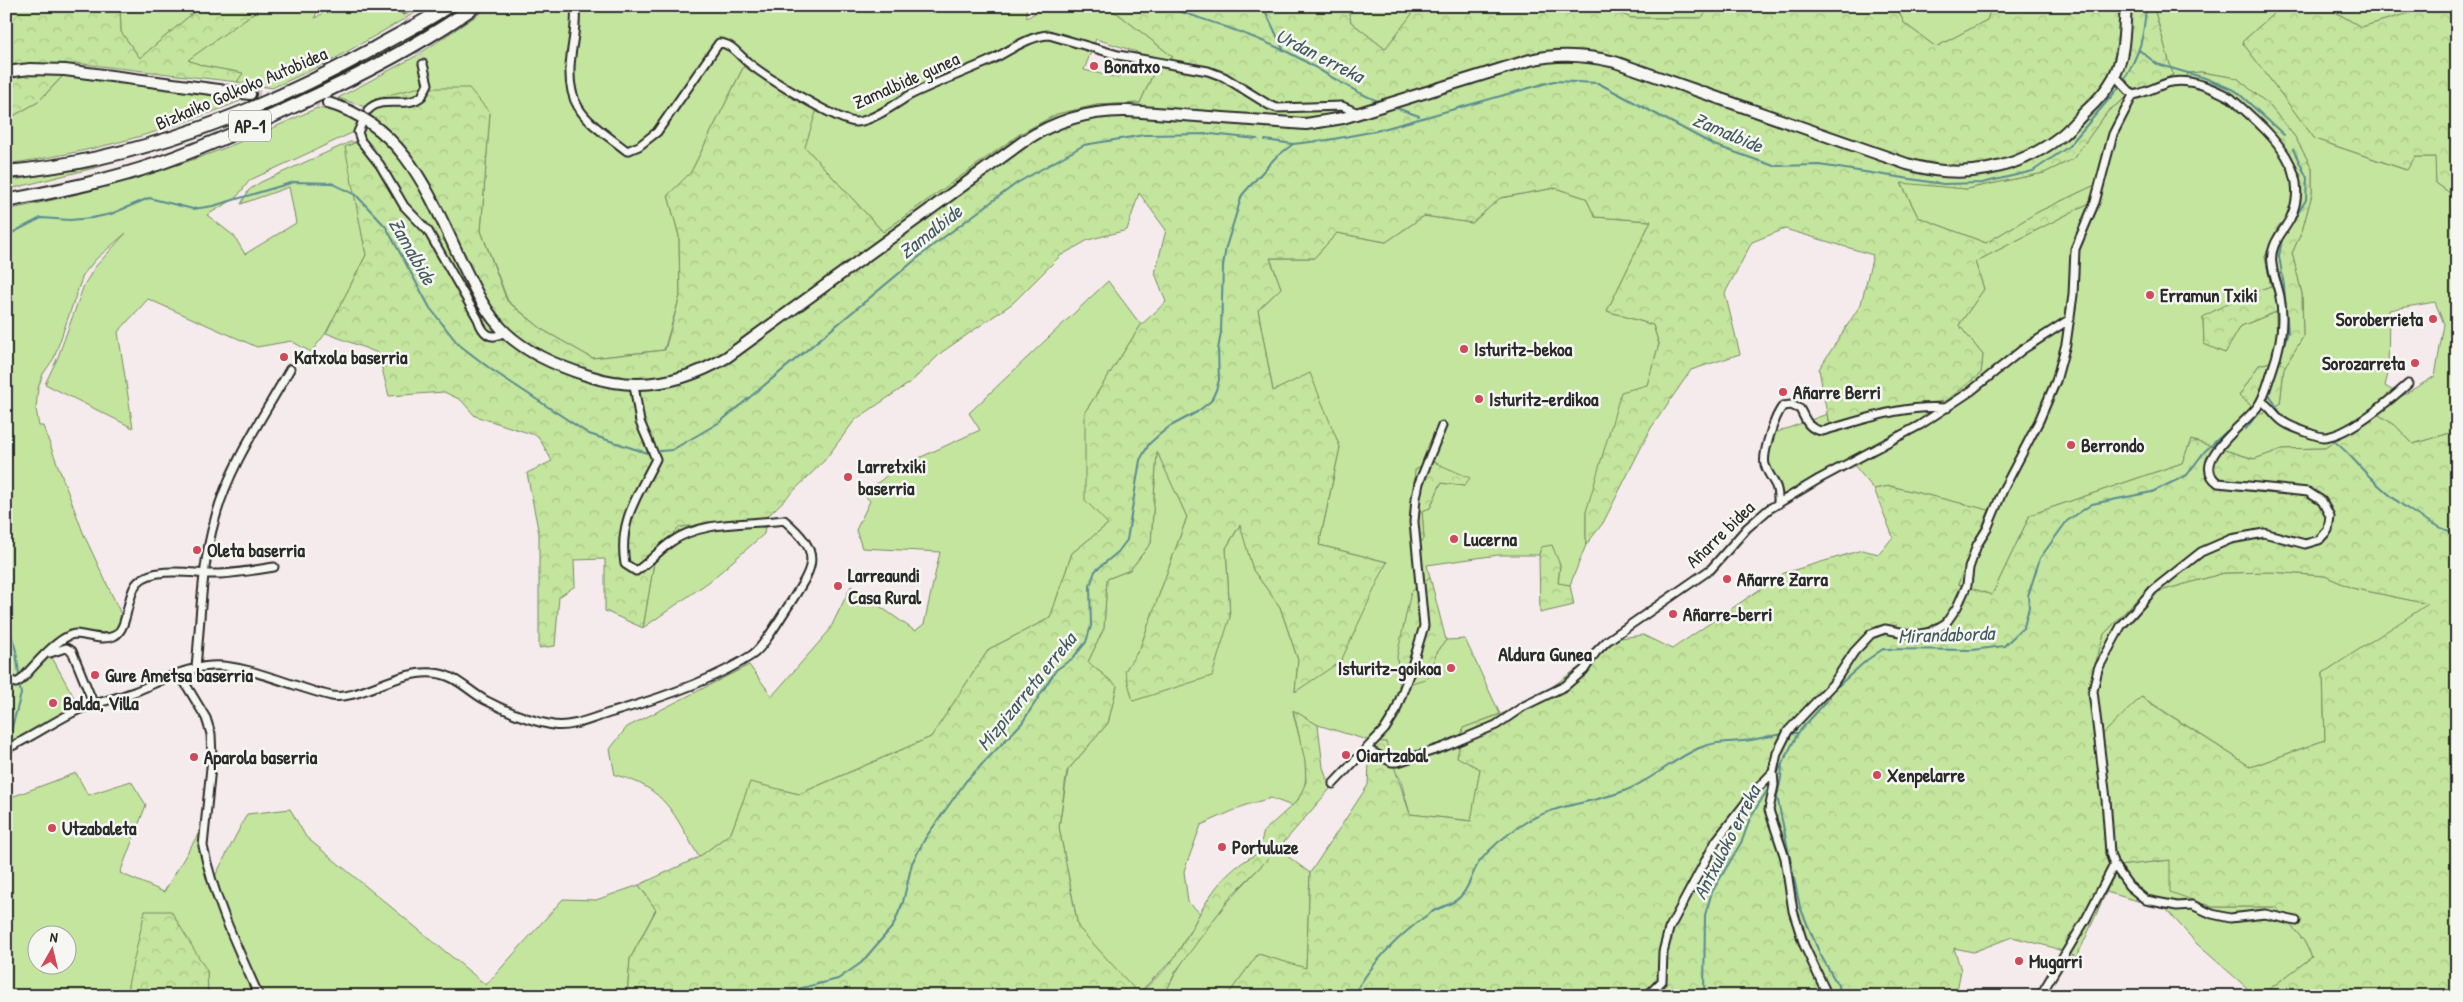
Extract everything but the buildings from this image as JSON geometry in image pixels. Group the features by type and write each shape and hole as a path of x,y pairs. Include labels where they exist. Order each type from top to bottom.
{"highway":[{"name":"Bizkaiko Golkoko Autobidea","path":"6,172 51,168 150,146 222,120 298,88 448,6"},
{"name":"Bizkaiko Golkoko Autobidea","path":"6,201 59,190 156,164 229,135 371,69 449,25 475,6"}],"main road":[{"path":"2085,112 2103,83 2120,44 2126,6"},
{"path":"328,103 362,116 384,132 403,152 420,181 483,304 504,332 534,353 569,369 597,379 634,385 682,378 727,357 1024,141 1067,118 1092,112 1112,111 1306,124 1358,113 1512,65 1553,55 1578,55 1615,62 1925,170 1964,172 1992,169 2026,158 2063,135 2118,79 2122,54 2120,44"},
{"path":"6,72 30,69 65,70 250,94"},
{"path":"2103,83 2118,79"}],"street":[{"name":"Zamalbide gunea","path":"575,6 569,80 574,101 584,115 627,151 639,146 657,132 715,46 723,43 728,44 750,64 782,84 828,111 855,122 870,118 912,95 1004,54 1038,35 1049,35 1118,54 1208,72 1232,81 1269,105 1277,108 1342,106 1358,113"},
{"path":"368,110 373,105 384,102 406,103 422,96 428,84 423,64"},
{"path":"2118,79 2131,92"},
{"path":"2131,92 2176,81 2222,92 2231,98 2279,143 2294,171 2297,190 2295,206 2274,245 2271,263 2283,319 2281,342 2261,401 2244,423 2214,453 2210,469 2214,480 2218,483 2308,492 2322,501 2330,516 2328,530 2319,540 2304,544 2264,534 2231,539 2201,552 2153,590 2121,626 2098,669 2093,691 2106,799 2110,853 2114,866 2129,886 2146,900 2177,906 2192,905 2212,914 2230,918 2265,914 2296,921"},
{"path":"1828,996 1804,945 1793,911 1785,858 1769,810 1774,785 1773,772 1776,753 1788,731 1833,684 1854,652 1871,634 1885,630 1915,635 1931,632 1946,623 1957,607 1967,585 1969,568 1977,545 2039,421 2056,381 2066,344 2070,319 2075,249 2095,202 2113,134 2131,92"},
{"path":"363,121 358,132 361,141 380,165 404,206 428,231 478,319 481,329 486,335 493,337 504,332"},
{"name":"Añarre bidea","path":"1368,750 1392,762 1444,747 1496,724 1524,706 1565,686 1584,670 1596,652 1608,641 1711,569 1747,528 1778,504 1819,479 1898,438 1947,408 1996,369 2070,319"},
{"path":"196,667 209,540 225,490 234,469 290,369"},
{"path":"2261,401 2268,405 2286,424 2323,437 2338,433 2368,417 2408,384"},
{"path":"6,750 78,710 134,692 196,667 215,665 236,669 342,697 392,679 419,672 435,673 455,679 482,699 496,705 546,723 564,726 672,694 754,654 782,615 810,570 812,560 808,545 799,533 784,520 724,525 689,533 671,542 646,565 636,571 625,564 623,534 628,516 633,502 656,458 640,422 634,385"},
{"path":"1778,504 1779,489 1765,463 1766,448 1778,412 1782,406 1791,405 1800,409 1808,425 1815,431 1823,431 1907,408 1928,406 1947,408"},
{"path":"1333,784 1368,750 1395,713 1424,626 1415,514 1419,483 1442,426"},
{"path":"6,678 16,683 21,680 58,643 73,634 108,638 115,636 123,626 136,585 147,576 183,572 218,574 274,567"},
{"path":"47,654 66,648 72,651 94,705"},
{"path":"179,673 206,718 211,734 212,758 203,846 224,916 259,996"},
{"path":"1647,996 1662,981 1664,968 1663,952 1669,929 1703,864 1716,841 1756,790 1773,772"},
{"path":"2040,996 2086,919 2114,866"}],"green space":[{"path":"6,6 120,6 121,32 140,58 201,6 257,6 259,9 188,60 204,66 243,73 237,82 75,63 38,102 6,120"},
{"path":"120,6 201,6 140,58 121,32"},
{"path":"257,6 318,6 315,18 333,6 427,6 329,62 272,88 237,82 242,73 204,66 187,60 259,9"},
{"path":"491,6 1026,6 1027,18 1046,6 1101,6 1117,13 1173,57 1155,70 1140,103 1097,105 1057,114 1020,134 883,232 805,147 745,64 691,172 668,195 679,236 680,296 664,350 592,358 543,330 508,301 481,231 490,113 371,109 338,98 416,56","holes":["1096,39 1137,52 1118,78 1084,70"]},
{"path":"1101,6 1347,6 1351,22 1385,49 1412,14 1402,6 1604,6 1631,18 1701,18 1713,6 1896,6 1904,23 1936,47 1987,20 1992,6 2157,6 2155,12 2173,75 2137,90 2108,111 2073,159 2044,173 1966,189 1901,183 1918,217 1986,243 2038,212 2095,185 2093,201 1975,262 1984,289 1959,325 1983,355 1981,373 1946,401 1907,405 1829,425 1819,369 1861,304 1873,255 1785,229 1752,242 1725,293 1740,354 1691,370 1651,428 1603,523 1586,545 1586,512 1621,392 1647,385 1659,344 1653,325 1607,311 1651,221 1595,217 1586,198 1555,188 1500,198 1472,223 1424,216 1386,242 1337,233 1314,258 1270,258 1281,288 1258,310 1273,391 1310,373 1340,447 1319,545 1387,562 1341,661 1295,692 1298,660 1280,607 1253,570 1240,525 1226,548 1230,617 1212,676 1133,701 1125,671 1140,648 1187,517 1157,452 1151,543 1130,570 1107,579 1104,628 1088,662 1117,686 1108,723 1067,771 1059,827 1078,927 1139,994 1164,971 1172,960 1217,886 1241,863 1258,853 1264,831 1298,800 1306,782 1305,761 1293,710 1318,725 1323,767 1330,789 1278,849 1232,895 1176,971 1164,996 627,996 630,959 656,910 639,885 699,857 731,833 750,782 799,794 931,737 989,649 1050,618 1072,553 1108,524 1085,500 1085,412 1141,325 1166,302 1155,273 1166,230 1139,193 1127,230 1088,240 1060,256 1013,303 942,352 911,382 855,420 824,461 766,518 680,527 656,551 643,628 605,611 605,559 574,560 575,586 559,597 555,646 539,648 539,534 527,473 552,461 538,436 475,416 461,400 444,392 389,396 378,353 326,333 366,255 345,147 357,142 376,98 416,88 469,88 490,113 481,231 507,301 543,330 592,358 665,350 680,296 679,236 668,195 691,172 745,64 817,109 805,147 883,232 1020,134 1057,114 1097,105 1140,103 1155,70 1173,57 1117,13"},
{"path":"1347,6 1402,6 1413,13 1385,49 1351,22"},
{"path":"1604,6 1713,6 1701,18 1631,18"},
{"path":"1896,6 1992,6 1987,20 1936,47 1904,23"},
{"path":"2157,6 2282,6 2242,42 2315,139 2406,170 2415,157 2436,157 2436,183 2457,198 2457,431 2413,444 2395,425 2377,414 2325,448 2283,449 2255,459 2191,440 2182,463 2030,515 1992,595 1958,584 1988,510 1890,486 1874,489 1853,464 1786,500 1766,465 1769,435 1827,414 1829,425 1907,405 1946,401 1981,373 1983,355 1959,325 1984,289 1975,262 2093,201 2095,185 2038,212 1986,243 1918,217 1901,182 1966,189 2044,173 2073,159 2108,111 2137,90 2173,75 2155,12","holes":["2201,72 2237,78 2269,105 2295,137 2312,168 2312,194 2302,231 2292,253 2302,294 2303,337 2284,368 2280,404 2262,414 2239,396 2259,365 2271,362 2277,347 2276,312 2241,326 2225,353 2204,344 2203,318 2239,297 2271,286 2265,257 2277,228 2296,206 2301,175 2286,147 2223,90 2187,76 2188,73","2435,302 2444,324 2435,376 2402,396 2385,386 2388,374 2389,310"]},
{"path":"2282,6 2325,6 2361,27 2413,12 2414,6 2457,6 2457,198 2436,183 2435,157 2415,157 2407,170 2315,139 2242,42"},
{"path":"2325,6 2414,6 2413,12 2361,27"},
{"path":"2201,72 2237,78 2269,105 2295,137 2312,168 2312,194 2302,231 2292,253 2302,294 2303,337 2284,368 2280,404 2262,414 2239,396 2259,365 2271,362 2277,347 2276,312 2241,326 2225,353 2204,344 2203,317 2239,297 2271,286 2265,257 2277,228 2296,206 2301,175 2286,147 2223,90 2187,77 2188,73"},
{"path":"64,75 245,99 185,122 128,140 69,154 6,164 6,120 38,102"},
{"path":"317,108 334,111 359,120 354,132 250,180 236,198 207,215 234,236 245,254 296,223 289,187 241,204 249,190 261,182 350,142 357,142 346,147 366,255 326,333 311,352 291,341 257,347 148,299 118,332 133,428 45,384 58,357 84,285 95,267 126,233 96,259 83,275 54,358 43,374 38,388 36,409 39,426 43,426 84,535 121,614 119,625 114,632 68,637 49,652 82,712 6,751 6,210 95,190 161,170 234,144"},
{"path":"102,166 6,190 6,181"},
{"path":"1555,188 1586,198 1595,217 1651,221 1607,311 1653,325 1659,344 1647,386 1586,512 1586,545 1570,585 1558,584 1560,565 1541,547 1539,555 1498,555 1427,565 1430,577 1411,592 1428,678 1436,654 1446,640 1465,639 1500,714 1463,728 1480,769 1472,821 1410,814 1400,778 1370,741 1318,725 1293,711 1305,760 1305,785 1300,796 1292,806 1271,798 1246,805 1201,825 1184,871 1188,902 1200,913 1175,957 1138,994 1078,927 1059,827 1068,770 1108,723 1117,686 1088,662 1104,628 1107,579 1130,570 1151,543 1157,450 1187,517 1140,648 1125,671 1230,617 1226,548 1241,524 1253,570 1280,607 1298,660 1295,691 1387,562 1319,545 1340,447 1273,391 1258,310 1281,288 1270,258 1314,258 1337,233 1386,242 1424,216 1472,223 1500,198","holes":["1429,460 1464,486 1441,483 1430,508 1422,510 1424,539 1410,526"]},
{"path":"1108,281 1141,325 1085,412 1108,524 1072,553 1050,618 989,649 931,737 799,794 750,783 731,833 699,857 675,816 657,795 632,780 615,775 610,749 627,727 749,665 772,696 829,631 851,586 915,631 924,624 940,552 862,548 856,530 870,501 863,494 897,468 980,430 969,413"},
{"path":"2377,414 2395,425 2413,444 2457,431 2457,996 2267,996 2267,991 2312,957 2304,941 2276,907 2212,907 2170,892 2170,860 2118,866 2077,957 2051,947 2012,937 1973,952 1954,948 1961,970 1956,996 1227,996 1258,954 1306,968 1310,873 1368,785 1370,741 1386,742 1410,814 1471,821 1480,769 1457,757 1463,728 1528,704 1620,638 1643,635 1672,649 1784,573 1862,550 1879,554 1893,537 1874,489 1890,486 1989,510 1958,584 1992,595 2030,515 2182,463 2191,440 2254,459 2283,449 2325,448","holes":["2271,572 2325,576 2352,588 2428,604 2323,673 2325,740 2251,767 2141,697 2099,738 2087,692 2104,634 2139,597 2224,573"]},
{"path":"1429,460 1470,478 1464,486 1441,483 1430,508 1422,511 1424,539 1418,545 1410,526 1415,470"},
{"path":"766,518 764,534 710,581 643,628 656,550 680,527"},
{"path":"1552,545 1560,565 1558,583 1570,585 1574,605 1540,613 1539,555 1541,547"},
{"path":"2271,572 2325,576 2352,588 2429,604 2323,673 2325,740 2251,767 2142,697 2099,738 2087,692 2104,634 2139,597 2224,573"},
{"path":"1430,577 1446,640 1436,654 1428,678 1399,687 1397,656 1411,592"},
{"path":"76,773 88,795 131,781 146,805 120,873 164,892 203,826 212,882 247,814 290,809 306,837 486,985 563,899 596,900 639,885 656,909 630,959 627,996 208,996 207,971 128,985 129,996 6,996 6,799"},
{"path":"1278,849 1310,873 1306,969 1258,954 1227,996 1164,996 1200,936 1229,900"},
{"path":"2170,860 2212,907 2276,907 2304,941 2312,957 2267,991 2267,996 2248,996 2246,987 2197,944 2166,909 2106,892 2118,866"},
{"path":"145,911 171,911 207,971 208,996 129,996 128,985"}],"waterway":[{"name":"Urdan erreka","path":"1163,6 1268,43 1295,56 1353,90 1378,101"},
{"path":"1263,6 1283,49"},
{"path":"2124,80 2140,45 2146,6"},
{"name":"Mirandaborda","path":"2139,50 2157,64 2205,78 2236,91 2284,135"},
{"name":"Zamalbide","path":"1265,140 1293,144 1328,140 1376,131 1554,81 1598,83 1714,145 1774,166 1819,165 1943,184 1982,183 2033,171 2068,147 2121,85"},
{"name":"Urdan erreka","path":"1396,108 1419,116"},
{"name":"Zamalbide","path":"660,451 672,450 720,422 932,246 1017,183 1084,145 1144,135 1211,134 1257,139"},
{"name":"Mizpizarreta erreka","path":"748,996 790,991 838,979 861,963 893,926 903,902 912,863 926,837 966,781 1022,723 1056,670 1073,658 1086,642 1091,626 1090,586 1095,571 1118,552 1127,540 1140,460 1149,444 1169,427 1197,412 1211,401 1216,390 1219,380 1218,350 1221,332 1223,266 1226,247 1242,195 1275,158 1293,144"},
{"name":"Mirandaborda","path":"2277,366 2288,332 2279,256 2282,239 2306,200 2307,178 2293,149"},
{"name":"Zamalbide","path":"6,236 41,218 70,220 92,218 111,214 149,198 193,209 213,206 294,182 331,183 356,195 386,227 430,308 458,344 492,370 589,434 647,453"},
{"path":"2268,392 2281,415 2287,421"},
{"name":"Mirandaborda","path":"2246,429 2261,409"},
{"path":"2296,424 2325,435"},
{"name":"Mirandaborda","path":"1838,686 1867,660 1883,649 1972,650 2004,646 2024,627 2029,607 2028,596 2040,558 2067,521 2092,504 2152,492 2187,475 2204,452 2227,431"},
{"path":"2331,439 2397,501 2420,517 2457,534"},
{"name":"Zamalbide","path":"6,616 16,651 19,674"},
{"name":"Zamalbide","path":"8,742 21,694 20,688"},
{"name":"Mirandaborda","path":"1776,776 1798,733 1830,697"},
{"name":"Mirandaborda","path":"1790,733 1798,733"},
{"path":"1353,996 1360,984 1387,950 1430,913 1457,900 1466,889 1477,865 1484,856 1523,824 1547,812 1634,787 1680,758 1706,745 1785,734"},
{"path":"1782,767 1777,796 1800,907 1820,954 1844,996"},
{"name":"Antxuloko erreka","path":"1704,996 1705,915 1712,892 1742,841 1751,816 1772,783"}],"tunnel":[{"path":"404,9 423,64"},
{"path":"250,94 328,103"}],"place":[{"name":"Bonatxo","path":"1094,66"},
{"name":"Erramun Txiki","path":"2150,295"},
{"name":"Soroberrieta","path":"2433,319"},
{"name":"Isturitz-bekoa","path":"1464,349"},
{"name":"Katxola baserria","path":"284,357"},
{"name":"Sorozarreta","path":"2415,363"},
{"name":"Añarre Berri","path":"1783,392"},
{"name":"Isturitz-erdikoa","path":"1479,399"},
{"name":"Berrondo","path":"2071,445"},
{"name":"Larretxiki baserria","path":"848,477"},
{"name":"Lucerna","path":"1454,539"},
{"name":"Oleta baserria","path":"197,550"},
{"name":"Añarre Zarra","path":"1727,579"},
{"name":"Larreaundi Casa Rural","path":"838,586"},
{"name":"Añarre-berri","path":"1673,614"},
{"name":"Isturitz-goikoa","path":"1451,668"},
{"name":"Gure Ametsa baserria","path":"95,675"},
{"name":"Balda, Villa","path":"53,703"},
{"name":"Oiartzabal","path":"1346,755"},
{"name":"Aparola baserria","path":"194,757"},
{"name":"Xenpelarre","path":"1877,775"},
{"name":"Utzabaleta","path":"52,828"},
{"name":"Portuluze","path":"1222,847"},
{"name":"Mugarri","path":"2019,961"}],"district":[{"name":"Aldura Gunea","path":"1545,653"}]}
